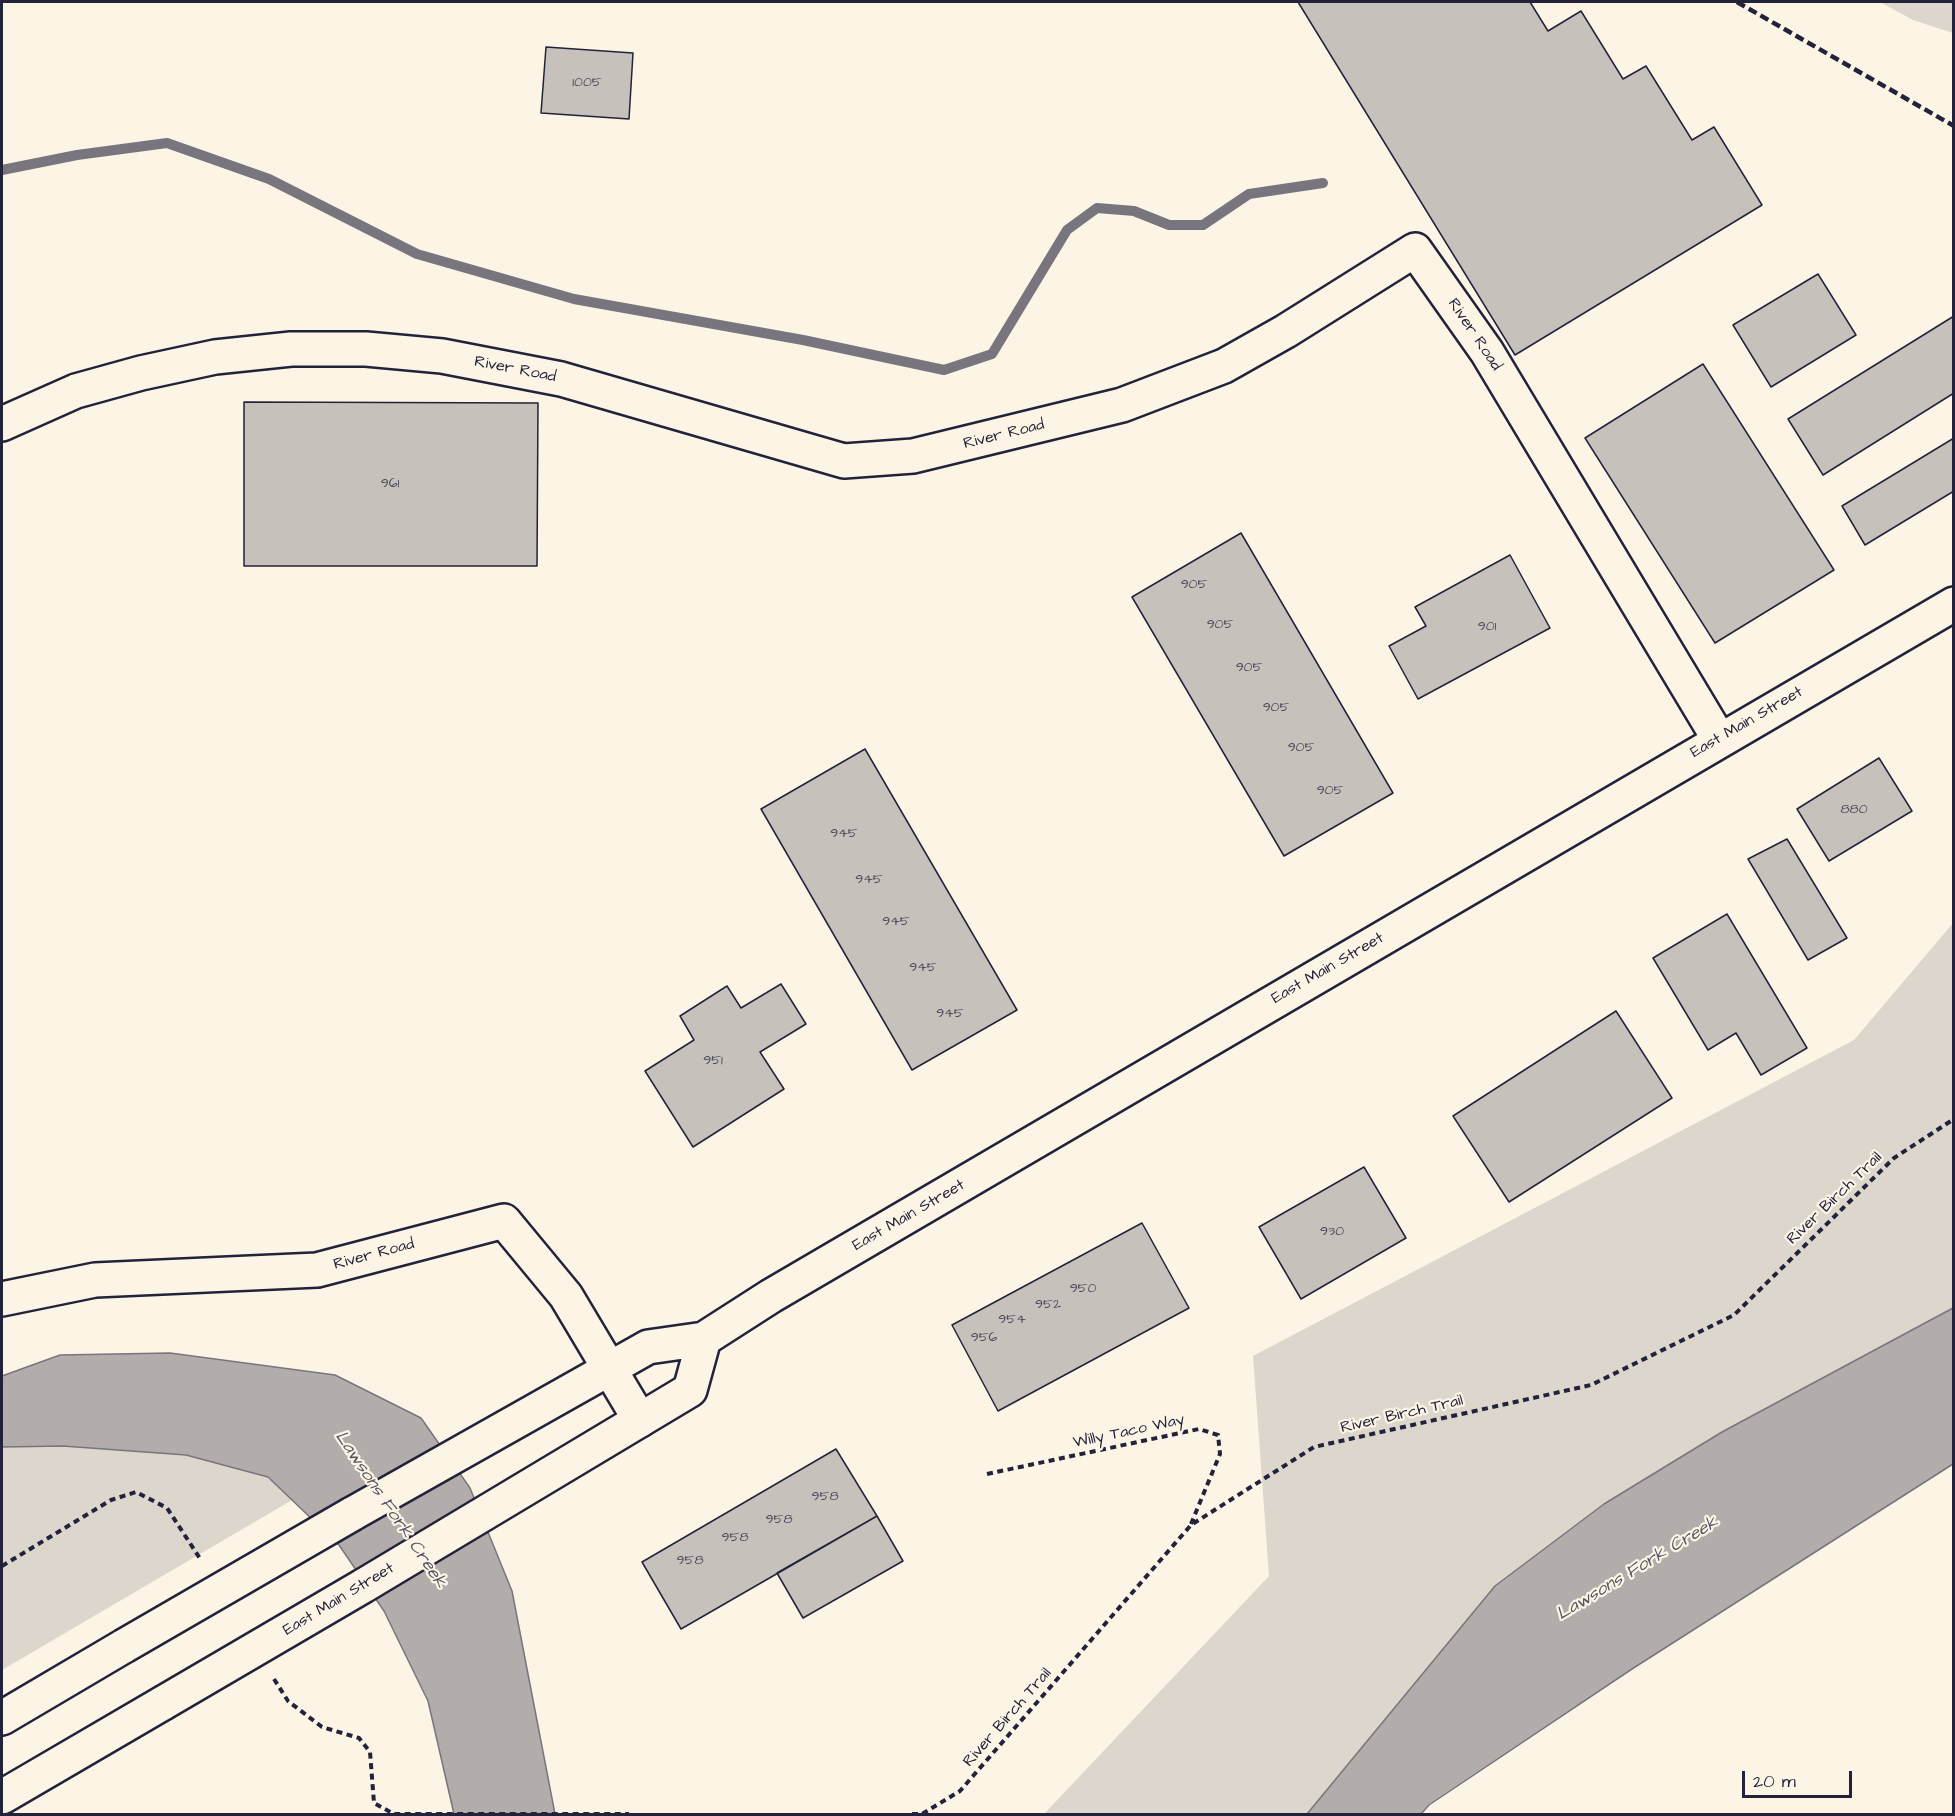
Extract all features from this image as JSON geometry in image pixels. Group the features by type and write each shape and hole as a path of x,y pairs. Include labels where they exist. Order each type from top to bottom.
{"main road":[{"name":"River Road","path":"2,424 76,391 141,373 205,360 291,349 366,349 442,356 561,379 844,461 913,456 1122,405 1224,366 1286,331 1415,250 1487,352 1719,739"},
{"name":"East Main Street","path":"2,1718 488,1435 609,1368 648,1347 705,1339 771,1296 1953,604"},
{"name":"River Road","path":"2,1299 95,1280 317,1270 504,1221 566,1296 640,1420"},
{"name":"East Main Street","path":"2,1797 690,1390 705,1339"}],"path":[{"name":"River Birch Trail","path":"912,1815 921,1814 960,1791 1191,1525 1314,1447 1591,1385 1734,1315 1894,1158 1953,1119"},
{"name":"Willy Taco Way","path":"987,1474 1199,1429 1218,1435 1220,1454 1191,1525"},
{"path":"2,1566 111,1500 136,1492 167,1508 188,1539"},
{"path":"288,1701 322,1728 359,1738 370,1752 374,1803 394,1814 609,1813 629,1815"}],"shaded area":[{"path":"1880,2 1953,2 1953,33 1913,20"},
{"path":"1953,923 1953,1308 1722,1432 1604,1504 1495,1586 1307,1814 1044,1814 1269,1576 1253,1356 1854,1040"},
{"path":"2,1418 357,1462 2,1670"}],"water":[{"name":"Lawsons Fork Creek","path":"1953,1308 1953,1464 1632,1669 1429,1805 1421,1814 1307,1814 1495,1586 1604,1504 1722,1432"},
{"name":"Lawsons Fork Creek","path":"170,1353 335,1375 421,1418 470,1488 512,1591 555,1814 454,1814 428,1701 384,1611 339,1545 268,1477 186,1455 63,1446 2,1447 2,1376 60,1355"}],"building":[{"path":"1298,2 1530,2 1548,31 1581,11 1623,79 1646,66 1692,140 1714,127 1762,205 1515,355"},
{"path":"546,47 633,53 629,119 541,113"},
{"path":"1818,274 1856,335 1771,387 1733,325"},
{"path":"1954,316 1954,393 1823,475 1788,419"},
{"path":"1703,364 1834,570 1715,643 1585,438"},
{"path":"244,402 538,403 537,566 244,566"},
{"path":"1954,438 1954,491 1865,545 1842,506"},
{"path":"1241,533 1393,793 1284,856 1132,597"},
{"path":"1510,555 1550,628 1418,699 1389,646 1426,626 1415,607"},
{"path":"865,749 1017,1010 912,1070 761,809"},
{"path":"1879,758 1912,811 1829,861 1797,809"},
{"path":"1787,839 1847,938 1808,960 1748,859"},
{"path":"1727,914 1807,1048 1761,1075 1736,1033 1708,1050 1653,958"},
{"path":"781,984 806,1024 760,1052 784,1089 693,1147 645,1071 694,1040 680,1016 727,986 741,1008"},
{"path":"1616,1011 1672,1098 1509,1202 1453,1116"},
{"path":"1364,1167 1406,1238 1301,1299 1259,1227"},
{"path":"1142,1223 1189,1308 998,1411 952,1325"},
{"path":"836,1449 877,1516 681,1629 642,1562"},
{"path":"877,1516 903,1561 803,1618 777,1573"}],"waterway":[{"path":"2,170 77,155 167,143 269,179 417,254 574,299 803,340 944,370 992,354 1067,230 1097,208 1134,211 1169,225 1203,225 1249,194 1323,183"}],"railway":[{"path":"1737,2 1954,126"}]}
